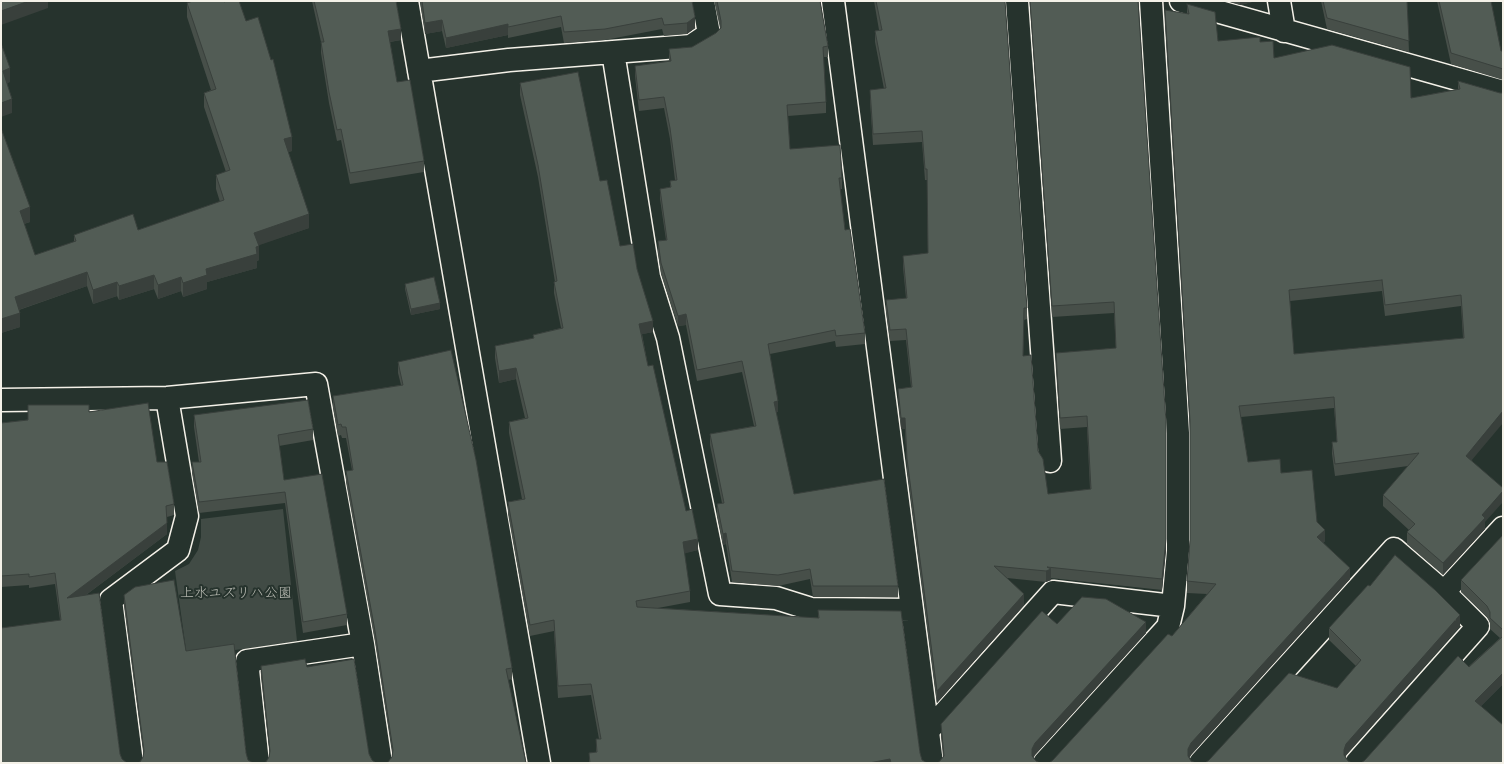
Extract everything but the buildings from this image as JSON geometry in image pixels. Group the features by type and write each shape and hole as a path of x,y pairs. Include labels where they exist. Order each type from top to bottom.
{"street":[{"path":"407,1 539,763"},
{"path":"420,71 509,60 691,46 709,34 703,1"},
{"path":"834,1 932,763"},
{"path":"1017,1 1050,461"},
{"path":"1044,763 1168,627 1173,606 1178,551 1178,433 1151,1"},
{"path":"1181,1 1284,32 1503,92"},
{"path":"1279,1 1284,32"},
{"path":"613,52 649,277 668,338 720,594 776,598 811,609 912,610"},
{"path":"1,400 167,398 316,384 363,644 381,763"},
{"path":"132,763 111,600 178,550 187,516 167,398"},
{"path":"1444,592 1503,528"},
{"path":"1200,763 1394,549 1444,592 1478,626 1356,763"},
{"path":"928,731 1053,592 1173,606"},
{"path":"258,763 247,661 363,644"}],"green space":[{"name":"上水ユズリハ公園","path":"283,509 297,641 187,657 175,571 189,564 198,550 201,537 201,519"}]}
